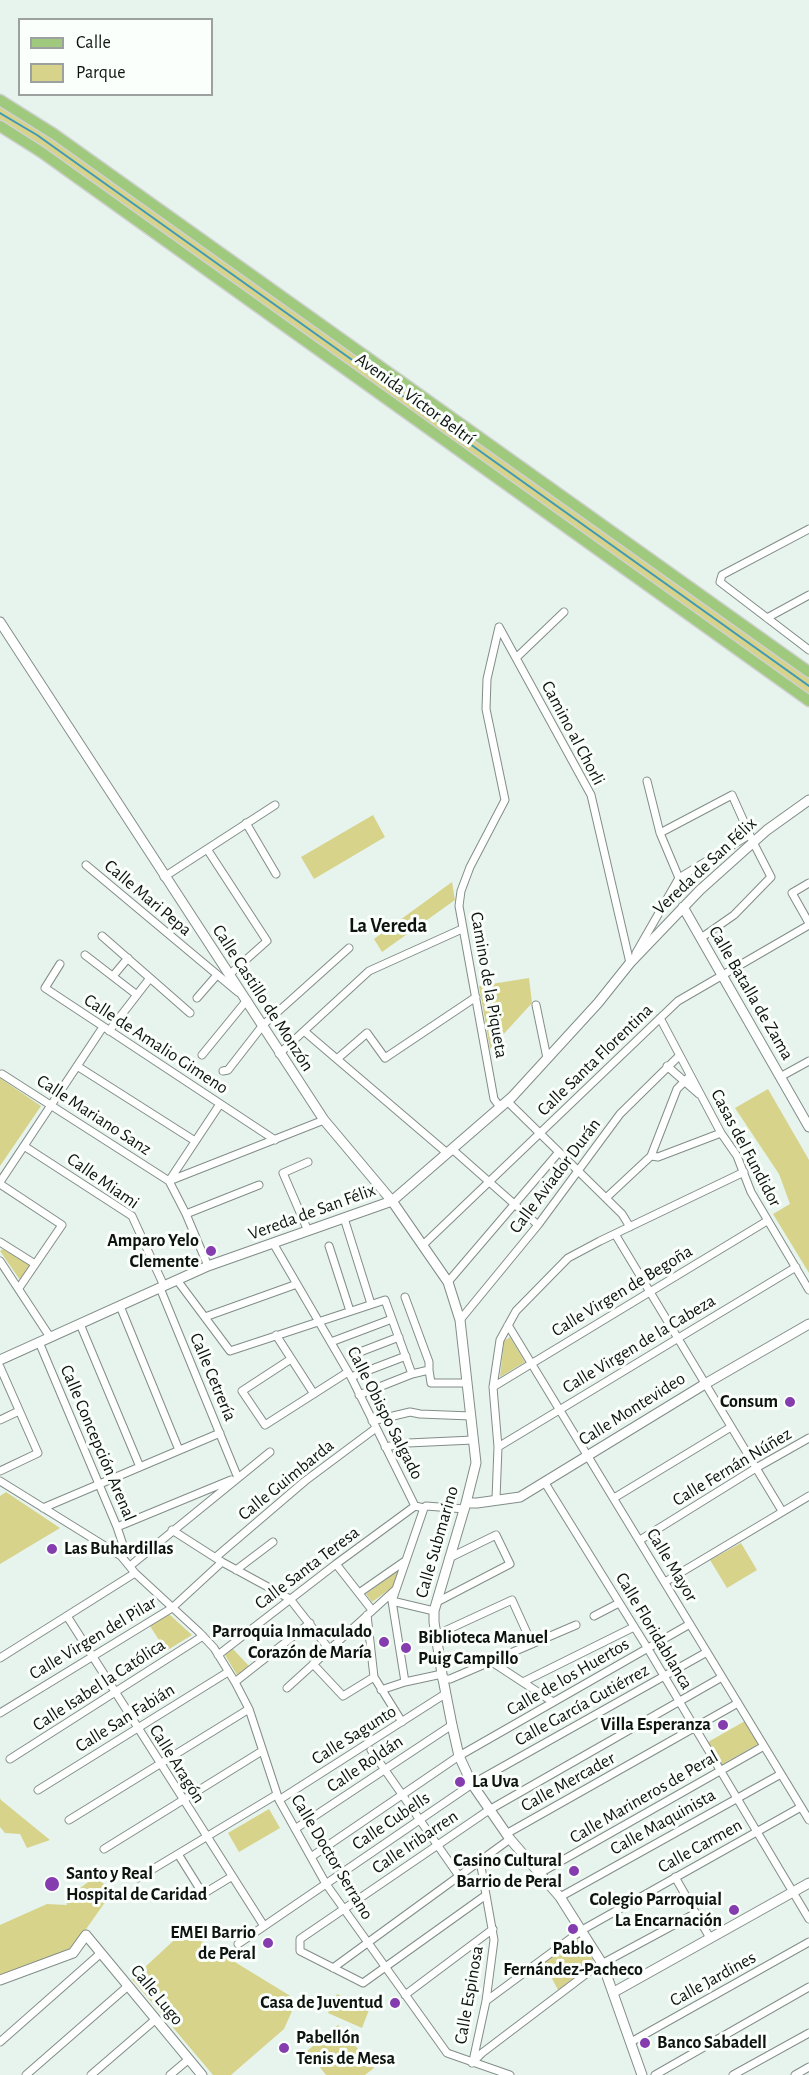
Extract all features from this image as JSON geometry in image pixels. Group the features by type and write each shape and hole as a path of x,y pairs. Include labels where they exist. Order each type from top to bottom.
{"main road":[{"name":"Avenida Víctor Beltrí","path":"0,100 54,134 809,672"},
{"name":"Avenida Víctor Beltrí","path":"0,126 41,152 809,701"},
{"name":"Calle Castillo de Monzón","path":"0,622 164,877 248,1000 279,1054 324,1120 392,1201"},
{"name":"Vereda de San Félix","path":"0,1360 208,1266 392,1201 504,1104 548,1058 630,963 751,838 809,800"},
{"name":"Calle Batalla de Zama","path":"683,907 809,1127"},
{"name":"Calle Submarino","path":"392,1201 448,1282 460,1320 476,1467 435,1606 436,1635 442,1676 459,1756 472,1784 489,1810 560,1897 603,1965 642,2075"},
{"name":"Calle Montevideo","path":"466,1506 496,1499 516,1498 545,1483 705,1384 809,1324"},
{"path":"614,1992 809,1883"},
{"name":"Calle Lugo","path":"0,1980 73,1953 86,1935 202,2075"}],"street":[{"path":"809,529 722,575 720,582 809,650"},
{"path":"767,618 809,595"},
{"path":"516,657 564,612"},
{"name":"Camino al Chorli","path":"499,627 591,795 630,963"},
{"name":"Camino de la Piqueta","path":"499,627 487,679 486,709 504,800 470,867 461,891 459,906 494,1099 504,1104"},
{"path":"647,780 660,832 679,878 751,838"},
{"path":"660,832 732,795 771,877 734,915 700,938"},
{"path":"164,877 275,805"},
{"path":"246,824 276,874"},
{"path":"207,849 267,941 230,974"},
{"name":"Calle Mari Pepa","path":"86,866 248,1000"},
{"name":"Vereda de San Félix","path":"630,963 679,878"},
{"path":"809,883 792,893 809,924"},
{"name":"Calle Santa Florentina","path":"423,1245 678,1001 809,924"},
{"path":"279,1054 369,971 462,929"},
{"path":"102,936 190,1013"},
{"path":"223,1071 228,1070 263,1025 349,948"},
{"path":"85,955 137,995"},
{"path":"113,976 128,958"},
{"name":"Calle de Amalio Gimeno","path":"60,964 45,988 275,1140"},
{"path":"197,998 217,975"},
{"path":"19,1288 62,1225 0,1183 77,1066 150,978"},
{"path":"337,1059 367,1033 385,1058 476,997"},
{"path":"202,1055 248,1000"},
{"path":"536,1005 548,1058"},
{"name":"Casas del Fundidor","path":"660,1018 721,1133 737,1156 751,1192 809,1290"},
{"path":"304,1031 515,1203 538,1225"},
{"name":"Calle Aviador Durán","path":"460,1320 538,1225 620,1114 679,1056"},
{"path":"780,1077 809,1061"},
{"path":"77,1066 195,1141"},
{"path":"667,1066 702,1098"},
{"name":"Calle Mariano Sanz","path":"2,1074 169,1181"},
{"path":"606,1198 651,1156 677,1089 690,1076"},
{"path":"169,1181 220,1104"},
{"path":"504,1104 540,1133 579,1171 622,1214 630,1227"},
{"path":"169,1181 324,1120"},
{"path":"651,1156 658,1157 721,1133"},
{"name":"Calle Miami","path":"24,1146 132,1216 162,1287"},
{"path":"448,1282 559,1152"},
{"path":"308,1162 283,1173 308,1231"},
{"path":"496,1499 498,1447 493,1387 500,1340 516,1311 568,1258 744,1173"},
{"path":"169,1181 208,1266"},
{"path":"186,1214 259,1185"},
{"path":"344,1218 371,1304"},
{"name":"Calle Virgen de Begoña","path":"493,1387 767,1221"},
{"path":"615,1234 782,1511"},
{"path":"0,1242 35,1264"},
{"name":"Calle Obispo Salgado","path":"273,1243 350,1375 415,1506 424,1508"},
{"path":"329,1246 350,1311"},
{"path":"0,1261 50,1337"},
{"name":"Calle Virgen de la Cabeza","path":"498,1447 795,1267"},
{"path":"177,1280 230,1351 385,1300 412,1374"},
{"path":"205,1317 297,1284"},
{"name":"Calle Cetrería","path":"162,1287 238,1478"},
{"path":"405,1297 429,1362 431,1383 467,1383"},
{"path":"120,1306 179,1450"},
{"path":"331,1342 392,1319"},
{"path":"80,1323 140,1467"},
{"name":"Calle Mayor","path":"507,1325 809,1820"},
{"path":"276,1335 314,1394"},
{"path":"360,1352 399,1337"},
{"name":"Calle Concepción Arenal","path":"39,1342 117,1527 125,1551 121,1556"},
{"path":"291,1359 242,1391 265,1425 314,1394 350,1375 406,1356"},
{"path":"0,1367 38,1453 0,1472"},
{"path":"359,1395 412,1374 429,1370"},
{"path":"0,1420 20,1411"},
{"name":"Calle Guimbarda","path":"216,1557 374,1425 410,1412 471,1416"},
{"path":"614,1498 732,1427"},
{"path":"43,1508 220,1433"},
{"name":"Calle Fernán Núñez","path":"640,1540 756,1467 809,1438"},
{"path":"385,1447 408,1443 473,1440"},
{"path":"129,1566 270,1452"},
{"path":"117,1527 238,1478"},
{"name":"Calle Floridablanca","path":"545,1483 648,1649 809,1919"},
{"name":"Calle Doctor Serrano","path":"2,1484 121,1556 135,1573 203,1636 218,1655 249,1709 278,1798 326,1884 447,2053 472,2063"},
{"path":"665,1582 809,1496"},
{"name":"Calle Santa Teresa","path":"218,1655 415,1506"},
{"path":"405,1682 392,1601 405,1560 426,1506 466,1506"},
{"path":"172,1530 222,1562 290,1599 329,1649"},
{"path":"392,1601 435,1606 510,1564 496,1534 449,1558"},
{"path":"236,1570 273,1542"},
{"path":"359,1593 405,1560"},
{"name":"Calle Virgen del Pilar","path":"0,1713 172,1608 222,1562"},
{"path":"336,1564 359,1593 369,1613 374,1677 402,1722"},
{"path":"0,1658 135,1573"},
{"path":"287,1688 397,1588"},
{"path":"436,1635 512,1600 532,1644"},
{"path":"594,1616 619,1603"},
{"name":"Calle Aragón","path":"67,1616 264,1926"},
{"path":"235,1682 310,1623"},
{"name":"Calle de los Huertos","path":"311,1857 459,1756 690,1624"},
{"path":"381,1690 405,1682 442,1676 450,1678 576,1625"},
{"path":"523,1682 634,1627"},
{"name":"Calle Isabel la Católica","path":"10,1759 203,1636"},
{"name":"Calle García Gutiérrez","path":"472,1784 707,1652"},
{"path":"492,1662 553,1702"},
{"path":"313,1664 343,1696 374,1677"},
{"name":"Calle San Fabián","path":"38,1790 228,1672"},
{"name":"Calle Iribarren","path":"333,1968 300,1951 300,1939 489,1810 722,1677"},
{"name":"Calle Sagunto","path":"138,1878 206,1837 278,1798 445,1694"},
{"name":"Calle Mercader","path":"333,1968 480,1861 508,1836 738,1704"},
{"path":"69,1820 249,1709"},
{"name":"Calle Roldán","path":"295,1829 452,1725"},
{"name":"Calle Marineros de Peral","path":"540,1873 764,1746"},
{"path":"371,1750 459,1876"},
{"path":"104,1849 262,1751"},
{"name":"Calle Maquinista","path":"560,1897 781,1774"},
{"name":"Calle Cubells","path":"238,1944 472,1784"},
{"name":"Calle Carmen","path":"486,2001 582,1929 801,1807"},
{"path":"178,1854 203,1894 231,1876"},
{"name":"Calle Espinosa","path":"472,2063 486,2001 494,1940 480,1861"},
{"path":"675,1877 710,1938"},
{"path":"333,1968 363,1983 486,1895"},
{"path":"472,2063 594,1968 696,1913"},
{"path":"405,1995 493,1929"},
{"name":"Calle Jardines","path":"631,2042 809,1942"},
{"path":"0,2042 102,1953"},
{"path":"26,2075 128,1986"},
{"path":"655,2075 809,1988"},
{"path":"91,2075 156,2019"},
{"path":"733,2075 809,2033"},
{"path":"170,2075 189,2059"},
{"path":"472,2063 510,2075"},
{"path":"795,2075 809,2067"}],"green space":[{"path":"0,100 809,672 809,701 0,126"},
{"path":"373,815 385,837 314,879 301,857"},
{"path":"452,882 455,900 382,952 374,939"},
{"path":"529,978 532,1003 490,1049 479,986"},
{"path":"0,1078 41,1106 0,1166"},
{"path":"768,1089 809,1160 809,1273 773,1214 790,1204 779,1174 735,1108"},
{"path":"3,1249 30,1265 20,1280 0,1251"},
{"path":"510,1337 525,1362 500,1377 504,1341"},
{"path":"6,1492 60,1528 0,1564 0,1496"},
{"path":"741,1543 757,1570 727,1588 710,1560"},
{"path":"399,1570 393,1587 372,1602 366,1594"},
{"path":"169,1614 192,1635 166,1651 150,1626"},
{"path":"233,1649 249,1666 237,1675 225,1655"},
{"path":"745,1721 758,1744 721,1765 708,1742"},
{"path":"0,1798 50,1840 27,1848 20,1834 5,1833 0,1827"},
{"path":"269,1809 280,1828 239,1852 228,1833"},
{"path":"95,1877 113,1891 72,1949 0,1976 0,1925 47,1904 67,1905 65,1896"},
{"path":"184,1931 297,2000 284,2029 231,2075 213,2075 132,1979"},
{"path":"579,1937 594,1962 558,1990 544,1963"},
{"path":"337,1994 369,2010 362,2028 328,2013"},
{"path":"338,2025 374,2068 365,2075 326,2075 307,2051"}],"waterway":[{"path":"0,113 37,135 809,686"}],"place":[{"name":"Amparo Yelo Clemente","path":"211,1251"},
{"name":"Consum","path":"790,1402"},
{"name":"Las Buhardillas","path":"52,1549"},
{"name":"Parroquia Inmaculado Corazón de María","path":"384,1642"},
{"name":"Biblioteca Manuel Puig Campillo","path":"406,1648"},
{"name":"Villa Esperanza","path":"723,1725"},
{"name":"La Uva","path":"460,1782"},
{"name":"Casino Cultural Barrio de Peral","path":"574,1871"},
{"name":"Santo y Real Hospital de Caridad","path":"52,1884"},
{"name":"Colegio Parroquial La Encarnación","path":"734,1910"},
{"name":"Pablo Fernández-Pacheco","path":"573,1929"},
{"name":"EMEI Barrio de Peral","path":"268,1943"},
{"name":"Casa de Juventud","path":"395,2003"},
{"name":"Banco Sabadell","path":"645,2043"},
{"name":"Pabellón Tenis de Mesa","path":"284,2048"}],"district":[{"name":"La Vereda","path":"388,926"}]}
